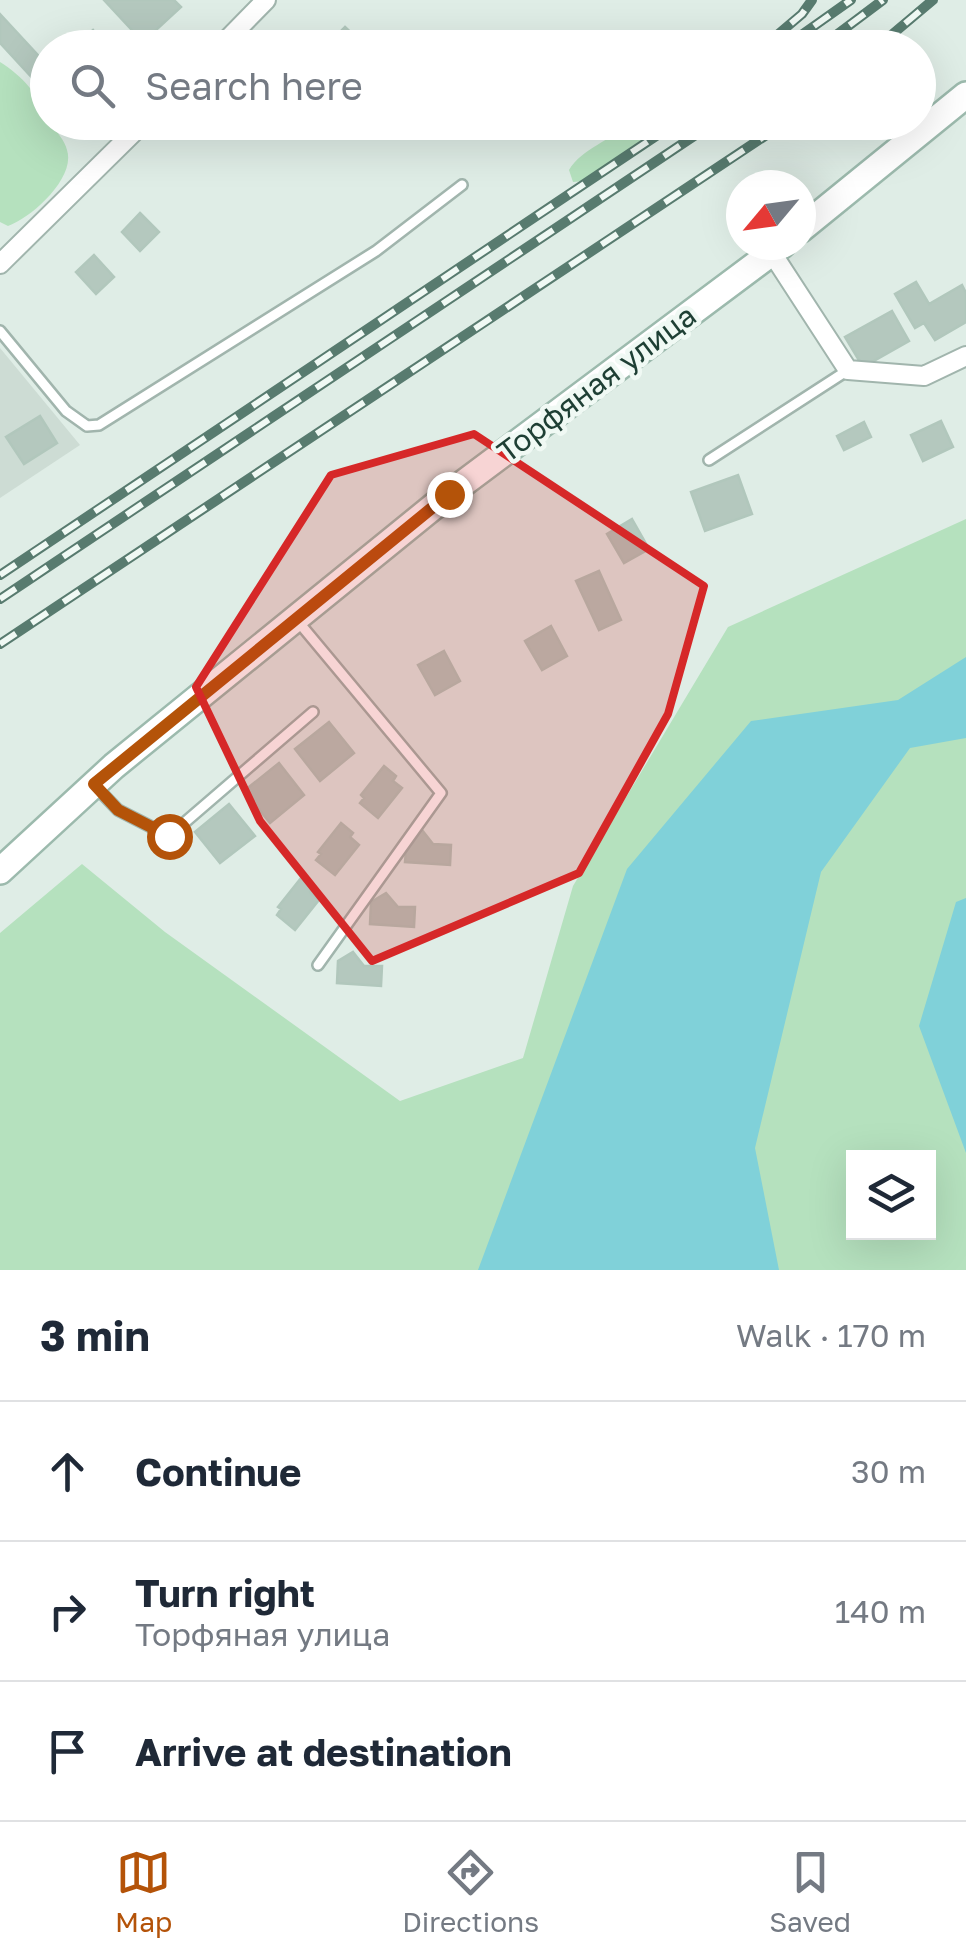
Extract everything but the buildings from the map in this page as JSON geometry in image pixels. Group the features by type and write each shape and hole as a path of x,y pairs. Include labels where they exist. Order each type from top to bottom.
{"street":[{"path":"236,30 266,0"},
{"path":"936,119 966,95"},
{"path":"0,264 126,140"},
{"path":"816,217 911,140"},
{"name":"Торфяная улица","path":"0,871 94,784 449,494 762,260"},
{"path":"783,260 848,370 924,376 966,356"}],"lane":[{"path":"0,330 66,411 87,426 99,424 376,251 462,185"},
{"path":"709,460 848,370"},
{"path":"296,619 441,793 318,965"},
{"path":"94,784 118,810 169,836 314,712"}],"highlighted area":[{"path":"474,434 704,586 668,714 579,873 372,961 260,821 196,687 331,475"}],"shaded area":[{"path":"0,348 80,445 0,498"}],"green space":[{"path":"0,62 30,89 30,140 62,140 68,161 58,184 28,215 8,226 0,222"},
{"path":"605,140 642,140 585,181 573,182 569,170"},
{"path":"966,519 966,1270 0,1270 0,933 82,864 165,932 400,1101 523,1058 573,886 728,627"}],"water":[{"path":"966,657 966,738 910,748 821,872 755,1148 779,1270 478,1270 627,869 751,721 898,700"},
{"path":"966,898 966,1153 919,1026 956,902"}],"railway":[{"path":"783,30 812,0"},
{"path":"808,30 851,0"},
{"path":"843,30 883,0"},
{"path":"897,30 933,0"},
{"path":"0,575 650,140"},
{"path":"0,599 688,140"},
{"path":"0,644 759,140"}],"route":[{"path":"169,836 118,810 94,784 449,494"}]}
